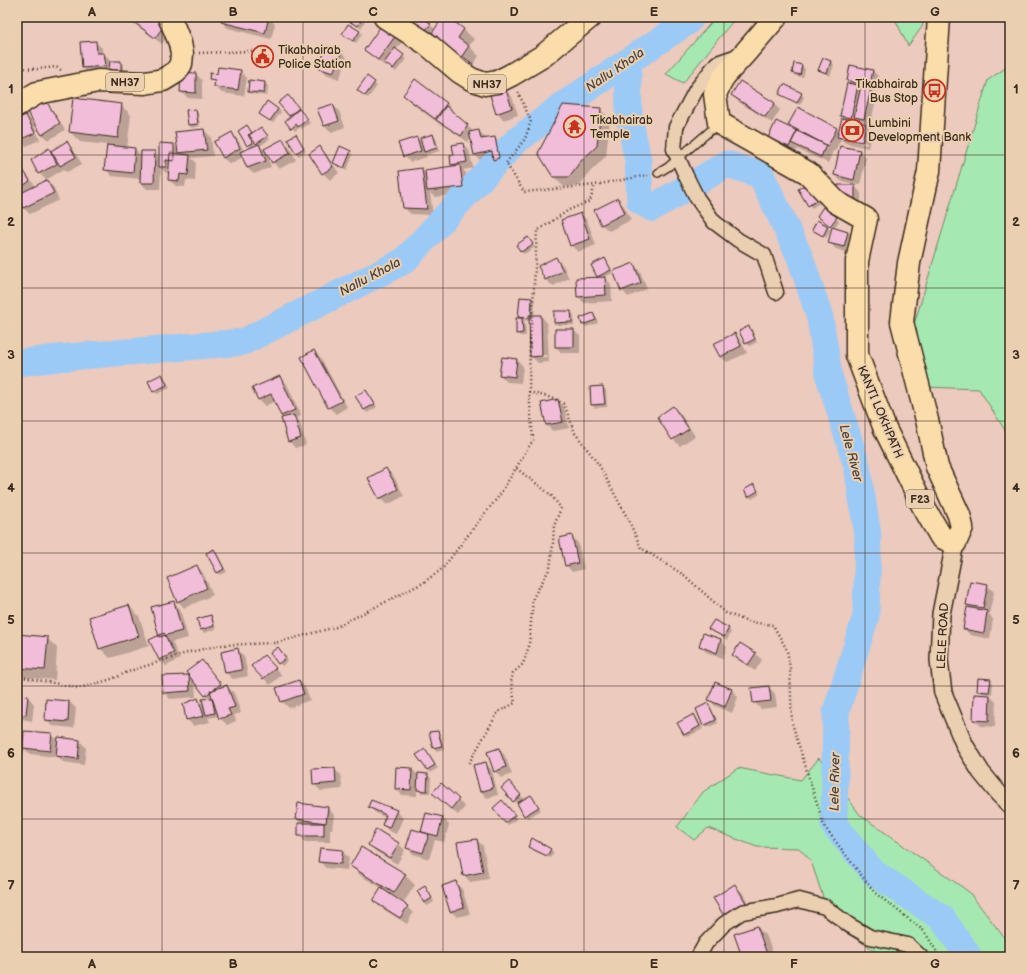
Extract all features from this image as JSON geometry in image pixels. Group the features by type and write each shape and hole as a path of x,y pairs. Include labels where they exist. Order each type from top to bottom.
{"main road":[{"path":"169,17 178,38 182,54"},
{"name":"NH37","path":"384,17 426,44 460,72 471,79 485,84 497,82 511,76 543,56 590,17"},
{"path":"719,123 715,94 724,76 776,17"},
{"name":"F23","path":"939,17 929,171 909,263 902,322 928,424 937,467 959,515 962,527 955,543"},
{"name":"NH37","path":"17,105 37,93 98,81 145,83 163,80 176,72 181,64 182,54"},
{"name":"KANTI LOKHPATH","path":"719,123 808,173 836,202 866,219 857,261 857,355 884,429 923,506 941,537 955,543"}],"street":[{"path":"745,53 717,63 696,90 676,128 674,149 697,198 714,222 738,240 764,255 776,292"},
{"name":"LELE ROAD","path":"955,543 941,614 939,660 943,693 965,746 981,772 1010,805"},
{"path":"698,957 706,943 724,924 742,912 777,906 799,900 825,907 849,925 870,937 908,945 921,957"}],"lane":[{"path":"658,173 668,167 719,123"}],"path":[{"path":"182,54 252,51"},
{"path":"511,76 531,121 525,139 506,163 524,192 595,185 658,173"},
{"path":"17,676 79,688 109,680 133,670 184,654 221,645 275,643 336,627 423,584 443,568 499,496 533,440 529,392 530,338 537,231 569,210 590,201 595,185"},
{"path":"529,392 552,398 564,404 575,433 599,465 629,521 641,548 684,575 726,613 750,622 773,625 787,650 790,668 792,723 824,826 874,892 924,930 940,957"},
{"path":"469,764 498,712 515,703 511,682 513,674 523,664 528,646 533,598 550,568 554,526 561,508 551,495 516,468"}],"green space":[{"path":"716,17 736,17 683,83 666,74"},
{"path":"894,17 924,17 922,27 908,46"},
{"path":"1010,65 1010,438 979,389 926,387 913,328 988,80"},
{"path":"819,758 860,815 969,892 1010,945 1010,957 885,957 842,930 849,924 826,906 811,861 799,848 757,847 708,828 694,840 677,827 703,792 738,768 801,780"}],"building":[{"path":"127,17 158,17 166,23 155,38"},
{"path":"222,17 269,17 265,33 221,22"},
{"path":"363,17 358,26 343,18"},
{"path":"401,17 423,17 431,24 420,36"},
{"path":"443,17 448,17 464,29 458,38 469,46 462,56 473,64 468,71 432,46 438,37 432,33"},
{"path":"385,20 399,31 378,60 364,50"},
{"path":"348,24 360,31 353,41 342,34"},
{"path":"96,41 97,53 104,53 106,66 82,68 80,42"},
{"path":"327,46 342,51 333,73 318,68"},
{"path":"395,48 404,55 393,69 384,63"},
{"name":"Tikabhairab Police Station","path":"255,50 270,52 268,61 254,63"},
{"path":"823,58 831,61 827,73 818,70"},
{"path":"110,61 121,61 121,72 109,71"},
{"path":"794,63 802,65 800,75 792,73"},
{"path":"850,65 873,70 870,85 847,81"},
{"path":"218,67 241,70 238,90 214,87 215,80 209,79 210,73 217,74"},
{"path":"181,72 196,73 196,93 180,92"},
{"path":"367,76 375,82 365,96 357,90"},
{"path":"415,79 447,103 435,119 403,95"},
{"path":"249,80 265,82 264,93 248,92"},
{"path":"740,81 775,103 765,117 731,95"},
{"path":"847,83 858,85 851,118 840,116"},
{"path":"784,84 802,93 797,103 779,94"},
{"path":"861,86 871,89 864,119 854,117"},
{"path":"506,90 512,108 496,114 490,95"},
{"path":"288,95 299,108 289,116 278,103"},
{"path":"73,98 122,104 118,138 69,132"},
{"path":"46,101 60,123 42,135 27,112"},
{"path":"267,101 278,109 270,121 259,114"},
{"path":"333,104 339,121 324,126 317,109"},
{"name":"Tikabhairab Temple","path":"563,105 601,108 597,146 580,162 569,177 553,177 538,153"},
{"path":"446,106 468,125 461,136 436,120"},
{"path":"798,107 837,128 828,146 788,125"},
{"path":"196,109 198,124 188,125 186,110"},
{"path":"299,109 308,119 298,127 296,124 291,129 285,121"},
{"path":"26,115 35,133 19,140 17,137 17,119"},
{"name":"Lumbini Development Bank","path":"842,118 866,124 862,142 837,137"},
{"path":"776,121 797,131 789,147 768,138"},
{"path":"247,125 252,133 248,135 253,143 247,146 238,131"},
{"path":"261,127 268,136 256,144 249,135"},
{"path":"204,129 207,150 178,153 175,132"},
{"path":"479,130 481,139 495,137 499,158 493,160 492,151 474,155 469,132"},
{"path":"797,131 826,145 821,157 791,143"},
{"path":"232,132 240,148 223,158 214,142"},
{"path":"296,134 304,148 296,153 287,139"},
{"path":"433,134 437,148 424,152 420,138"},
{"path":"417,137 421,151 403,157 398,143"},
{"path":"283,139 290,153 272,163 264,149"},
{"path":"67,141 76,157 60,166 51,151"},
{"path":"159,143 174,144 174,161 166,160 166,167 159,167"},
{"path":"463,143 467,162 451,165 450,156 454,155 452,145"},
{"path":"259,144 266,161 247,168 240,152"},
{"path":"107,145 135,148 133,173 104,170"},
{"path":"320,146 333,167 322,174 309,154"},
{"path":"340,146 351,151 344,168 333,163"},
{"path":"840,146 860,150 854,180 834,175"},
{"path":"49,148 57,164 38,174 31,160"},
{"path":"141,151 155,151 154,183 140,183"},
{"path":"170,153 190,155 188,175 180,174 179,181 168,180"},
{"path":"460,165 463,187 427,191 425,170"},
{"path":"22,168 30,181 17,190 17,172"},
{"path":"422,168 427,209 403,208 399,171"},
{"path":"47,180 54,193 23,208 17,195"},
{"path":"809,183 819,199 808,206 798,189"},
{"path":"838,185 855,185 855,201 838,201"},
{"path":"618,198 625,213 601,225 594,210"},
{"path":"823,207 837,217 830,226 817,216"},
{"path":"581,213 590,239 570,246 561,220"},
{"path":"817,220 828,226 823,236 812,230"},
{"path":"832,227 848,232 844,247 828,243"},
{"path":"528,237 533,244 521,252 516,245"},
{"path":"556,257 563,271 545,280 538,266"},
{"path":"605,258 611,270 597,277 591,265"},
{"path":"634,263 641,283 621,291 613,271"},
{"path":"605,277 606,295 577,297 576,278"},
{"path":"520,297 532,298 531,318 518,317"},
{"path":"554,311 571,311 572,322 554,323"},
{"path":"593,313 596,320 582,325 580,318"},
{"path":"529,315 541,315 542,356 530,357"},
{"path":"516,318 522,318 523,333 516,334"},
{"path":"749,326 755,339 745,344 739,331"},
{"path":"555,329 574,329 574,347 555,347"},
{"path":"735,333 741,346 720,357 713,344"},
{"path":"314,350 342,401 328,408 301,357"},
{"path":"502,357 517,359 515,377 499,375"},
{"path":"162,374 167,385 153,392 148,381"},
{"path":"280,376 295,410 281,416 271,394 258,400 252,388"},
{"path":"603,386 605,404 591,405 590,387"},
{"path":"366,390 375,404 364,410 355,396"},
{"path":"558,399 563,422 546,425 541,403"},
{"path":"673,406 689,429 672,440 657,417"},
{"path":"294,415 301,438 288,442 281,418"},
{"path":"386,468 398,489 379,499 368,478"},
{"path":"754,484 758,491 748,497 744,490"},
{"path":"572,535 578,563 565,566 559,538"},
{"path":"214,549 224,569 217,573 206,553"},
{"path":"197,565 207,588 177,602 167,578"},
{"path":"970,581 988,584 983,608 966,605"},
{"path":"174,601 182,631 159,637 151,607"},
{"path":"129,605 139,636 99,649 89,617"},
{"path":"967,607 987,611 984,633 963,629"},
{"path":"211,615 214,626 200,630 197,619"},
{"path":"714,620 729,628 724,637 708,629"},
{"path":"164,633 174,653 159,660 149,640"},
{"path":"703,633 721,639 717,653 699,646"},
{"path":"17,634 48,637 45,670 17,668"},
{"path":"740,643 756,653 748,665 732,655"},
{"path":"278,647 286,658 278,664 270,653"},
{"path":"238,648 242,670 225,673 221,652"},
{"path":"264,655 276,668 263,679 251,666"},
{"path":"202,660 221,684 205,696 186,672"},
{"path":"189,675 190,691 163,693 162,676"},
{"path":"978,678 991,679 989,692 977,691"},
{"path":"299,680 304,694 281,702 276,688"},
{"path":"715,682 732,689 725,707 708,700"},
{"path":"227,685 235,707 228,709 231,715 219,719 210,691"},
{"path":"769,686 771,701 753,703 751,688"},
{"path":"974,694 990,695 989,721 973,720"},
{"path":"17,695 28,696 26,715 17,714"},
{"path":"198,698 204,716 186,720 183,704"},
{"path":"212,698 215,713 206,715 202,699"},
{"path":"46,699 69,701 68,722 45,720"},
{"path":"708,703 716,720 703,726 696,709"},
{"path":"694,714 700,726 684,735 677,723"},
{"path":"24,731 52,733 50,751 23,748"},
{"path":"438,731 442,746 433,748 429,732"},
{"path":"58,737 80,740 78,759 56,756"},
{"path":"499,748 506,767 494,772 487,752"},
{"path":"425,749 435,765 427,770 416,755"},
{"path":"486,762 493,788 480,792 473,765"},
{"path":"396,767 412,768 411,790 395,789"},
{"path":"335,768 336,783 313,785 312,769"},
{"path":"418,773 428,774 427,791 417,790"},
{"path":"509,781 521,795 513,802 501,788"},
{"path":"441,783 459,799 451,809 432,793"},
{"path":"531,795 539,807 524,816 517,803"},
{"path":"371,800 397,810 389,828 382,825 386,815 368,807"},
{"path":"502,800 515,815 505,823 493,808"},
{"path":"298,803 328,807 326,823 296,819"},
{"path":"426,813 443,817 438,836 421,832"},
{"path":"298,823 324,823 324,836 298,836"},
{"path":"376,829 399,843 390,858 368,845"},
{"path":"412,829 429,834 423,853 406,848"},
{"path":"532,838 551,849 547,856 528,847"},
{"path":"477,839 483,872 463,876 457,842"},
{"path":"361,847 406,874 394,893 350,866"},
{"path":"320,848 343,850 341,864 318,862"},
{"path":"456,881 464,907 450,912 442,886"},
{"path":"735,884 746,903 724,916 713,898"},
{"path":"425,886 432,898 424,903 417,891"},
{"path":"381,888 408,906 400,918 373,901"},
{"path":"757,926 768,957 742,957 734,934"}],"waterway":[{"name":"Nallu Khola","path":"17,363 243,342 404,261 515,142 563,105 687,22 692,17"},
{"name":"Lele River","path":"628,62 629,116 638,161 640,201 652,208 727,164 761,175 800,257 820,318 829,376 857,466 868,536 866,616 836,712 834,825 874,873 942,918 969,957"}],"place":[{"name":"Tikabhairab Police Station","path":"262,57"},
{"name":"Tikabhairab Bus Stop","path":"934,91"},
{"name":"Tikabhairab Temple","path":"575,127"},
{"name":"Lumbini Development Bank","path":"852,130"}]}
